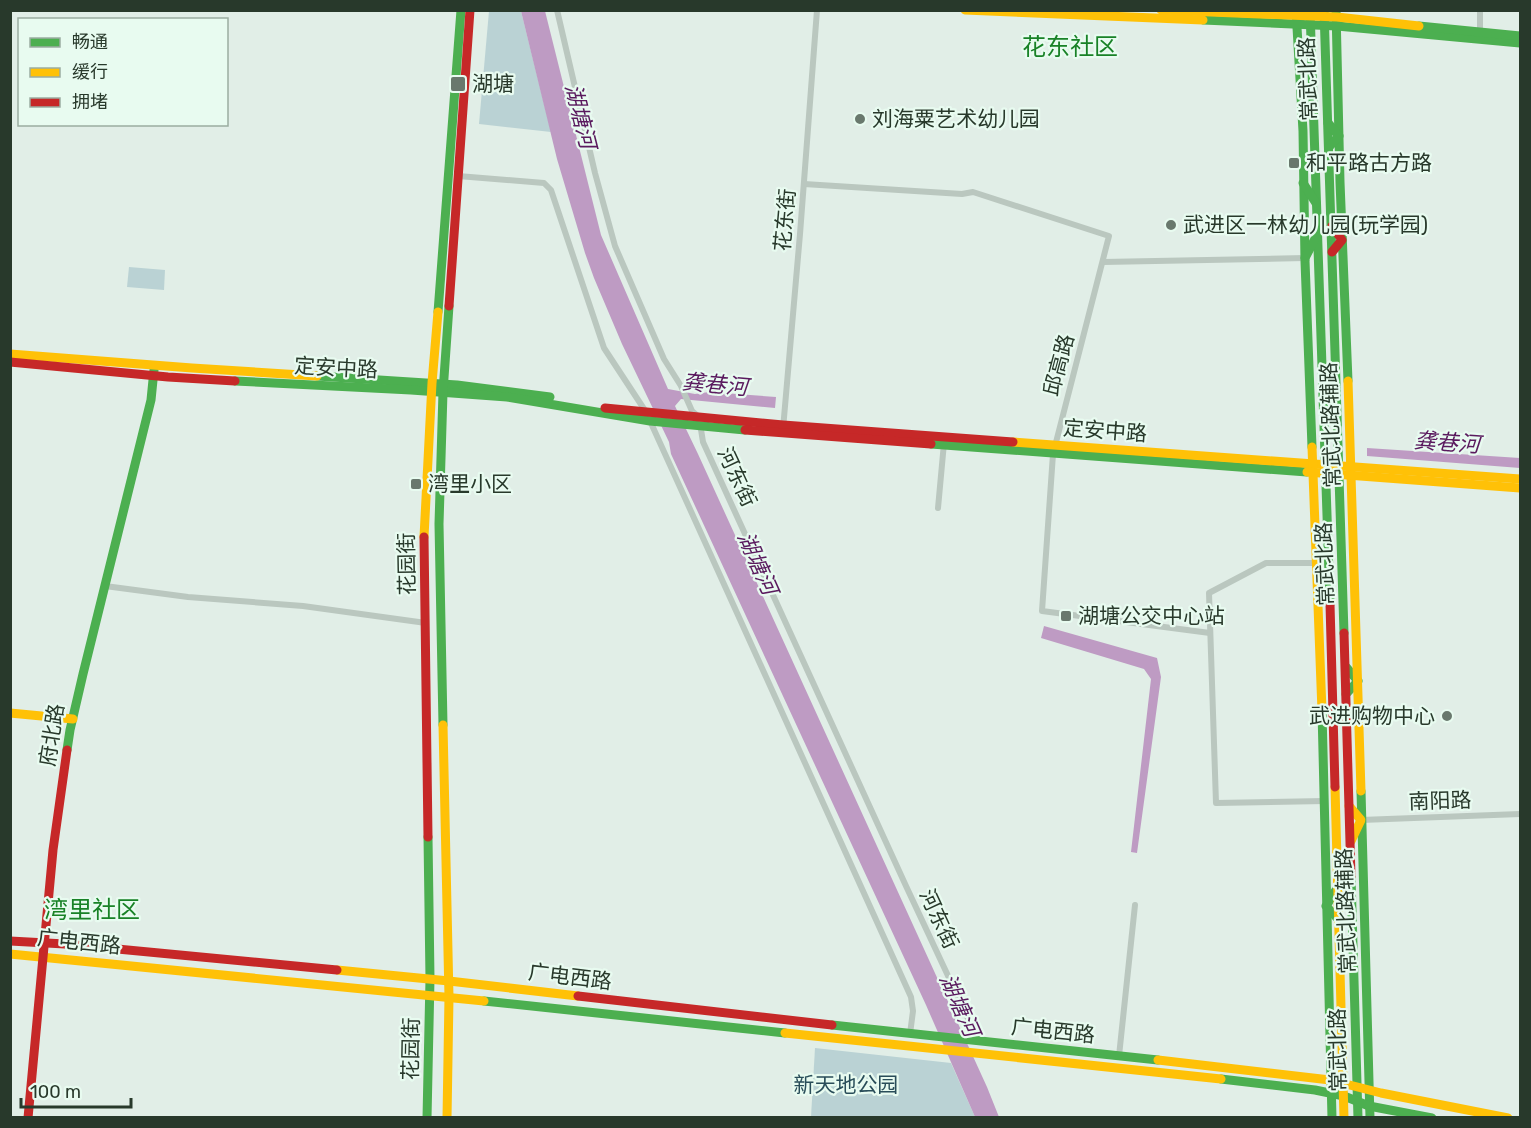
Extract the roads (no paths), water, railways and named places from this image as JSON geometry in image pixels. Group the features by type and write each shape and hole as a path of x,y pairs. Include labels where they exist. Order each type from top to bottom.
{"main road":[{"name":"花园街","path":"427,1118 430,979 424,524 460,10"},
{"name":"花园街","path":"447,1118 449,981 439,524 444,388 470,10"},
{"path":"964,10 1296,17"},
{"path":"1161,10 1337,18 1521,36"},
{"name":"常武北路辅路","path":"1296,17 1303,131 1331,1093"},
{"name":"常武北路","path":"1311,18 1344,1118"},
{"name":"常武北路","path":"1324,18 1340,470 1358,1118"},
{"path":"1337,18 1521,43"},
{"name":"常武北路辅路","path":"1337,18 1369,1106"},
{"path":"1328,123 1339,136 1329,147"},
{"path":"1303,183 1317,206"},
{"path":"1331,226 1342,240 1332,252"},
{"path":"1305,258 1318,232"},
{"name":"定安中路","path":"10,354 154,371"},
{"name":"定安中路","path":"10,362 444,388 651,417 1340,470 1521,488"},
{"name":"府北路","path":"28,1118 53,850 73,718 144,430 151,400 154,371"},
{"name":"定安中路","path":"1352,471 1521,479"},
{"path":"1346,667 1358,681 1346,694"},
{"path":"10,713 73,718"},
{"path":"1349,806 1361,820 1350,841"},
{"path":"1338,887 1326,906 1339,921"},
{"name":"广电西路","path":"10,940 449,981 910,1035 1330,1080 1508,1118"},
{"name":"广电西路","path":"10,954 599,1012 1185,1074 1315,1090 1344,1096 1369,1106"},
{"path":"1331,1093 1332,1118"},
{"path":"1370,1118 1369,1106 1432,1118"}],"street":[{"name":"河东街","path":"557,10 595,173 615,246 664,359 681,387 703,442 906,886 974,1041"},
{"name":"花东街","path":"783,428 817,10"},
{"path":"1480,10 1480,32"},
{"path":"458,176 544,183 551,190 604,348 651,417 912,997 910,1035"},
{"name":"邱高路","path":"804,184 962,194 973,192 1109,236 1054,449 1042,610 1210,633"},
{"path":"1103,262 1305,258"},
{"path":"938,508 944,441"},
{"path":"1316,563 1266,563 1209,593 1210,633 1216,803 1324,801"},
{"path":"105,586 188,597 303,606 426,623"},
{"name":"南阳路","path":"1361,820 1521,814"},
{"path":"1119,1056 1135,905"}],"place":[{"name":"湖塘","path":"458,84"},
{"name":"刘海粟艺术幼儿园","path":"860,119"},
{"name":"和平路古方路","path":"1294,163"},
{"name":"武进区一林幼儿园(玩学园)","path":"1171,225"},
{"name":"湾里小区","path":"416,484"},
{"name":"湖塘公交中心站","path":"1066,616"},
{"name":"武进购物中心","path":"1447,716"}],"district":[{"name":"花东社区","path":"1070,47"},
{"name":"湾里社区","path":"92,910"}],"water label":[{"name":"湖塘河","path":"581,116"},
{"name":"龚巷河","path":"715,384"},
{"name":"龚巷河","path":"1447,442"},
{"name":"湖塘河","path":"758,563"},
{"name":"湖塘河","path":"960,1005"}],"park label":[{"name":"新天地公园","path":"846,1085"}]}
